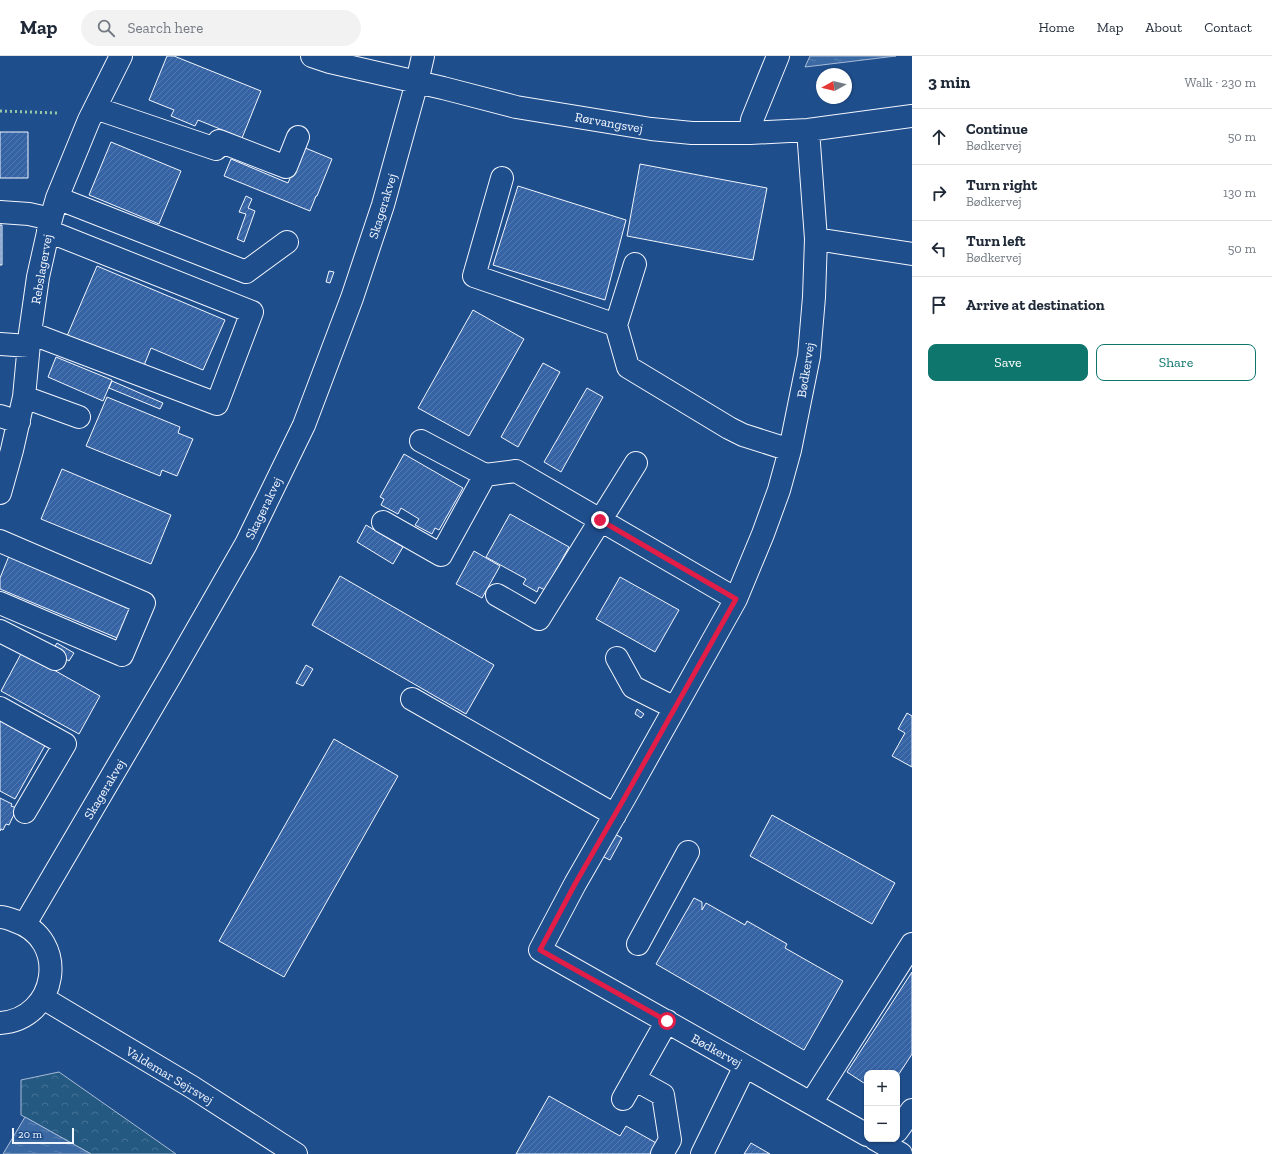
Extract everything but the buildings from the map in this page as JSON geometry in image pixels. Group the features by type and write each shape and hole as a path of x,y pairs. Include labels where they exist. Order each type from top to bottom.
{"street":[{"name":"Rebslagervej","path":"0,493 9,419 24,397 38,277 49,225 57,198 95,108 121,56"},
{"name":"Skagerakvej","path":"25,924 246,544 304,425 355,291 383,205 418,82 423,56"},
{"path":"750,133 752,120 778,56"},
{"name":"Rørvangsvej","path":"324,58 516,108 651,129 692,133 750,133 808,130 912,116"},
{"path":"95,108 216,149 219,141 286,167 298,137"},
{"name":"Bødkervej","path":"808,130 816,239 814,297 809,356 790,450 778,490 763,534 736,599 575,884 540,950 864,1133"},
{"path":"502,178 474,276 616,326"},
{"path":"57,198 246,272 287,242"},
{"path":"0,212 29,214 49,225 252,312 217,404 30,340 0,344"},
{"path":"816,239 912,254"},
{"path":"635,264 616,326 628,366 742,435 790,450"},
{"path":"24,397 79,416"},
{"path":"421,441 485,475 516,471 736,599"},
{"path":"497,595 539,619 636,463"},
{"path":"383,522 441,555 485,475"},
{"path":"0,542 144,603 122,655 0,603"},
{"path":"0,631 55,659"},
{"path":"617,658 632,687 675,708"},
{"path":"412,699 615,815"},
{"path":"0,708 65,744 25,812"},
{"path":"638,944 688,852"},
{"path":"0,917 25,924 40,938 48,952 51,968 49,984 43,998 30,1013 12,1022 0,1023"},
{"path":"811,1103 912,944"},
{"name":"Valdemar Sejrsvej","path":"43,998 192,1088 296,1154"},
{"path":"623,1099 667,1021"},
{"path":"702,1154 745,1066"},
{"path":"634,1079 663,1095 670,1140 662,1154"},
{"path":"900,1127 912,1110"}],"green space":[{"path":"59,1072 176,1154 91,1154 21,1115 21,1080"}],"water":[{"path":"810,56 896,56 805,67"},
{"path":"25,1117 91,1154 3,1154"}],"hedge":[{"path":"0,111 57,113"}],"route":[{"path":"600,520 736,599 575,884 540,950 667,1021"}]}
